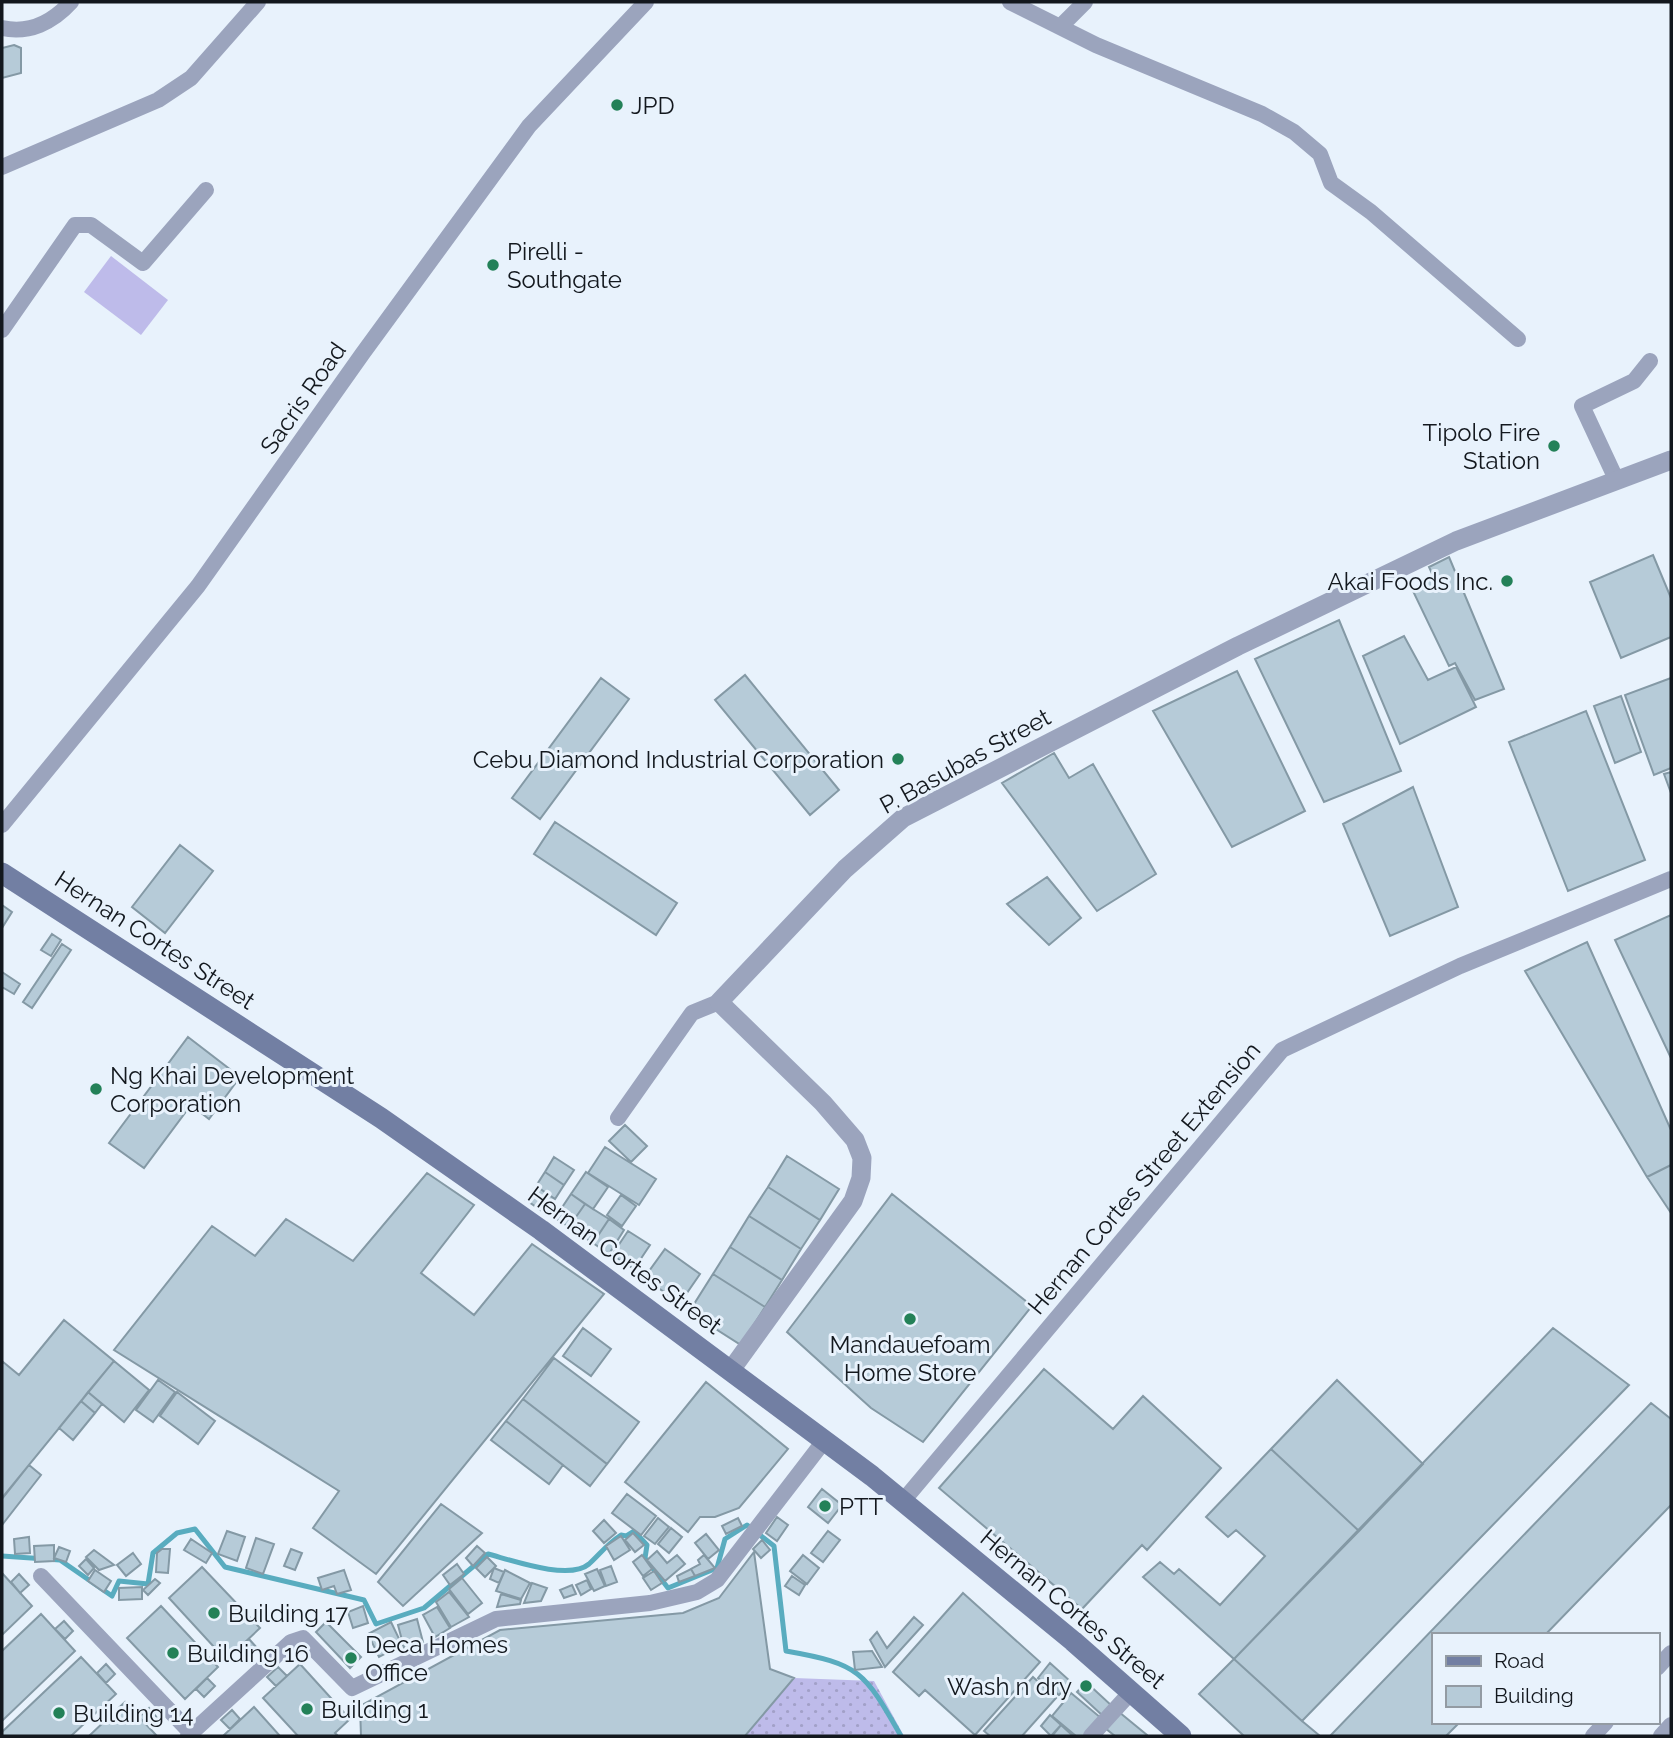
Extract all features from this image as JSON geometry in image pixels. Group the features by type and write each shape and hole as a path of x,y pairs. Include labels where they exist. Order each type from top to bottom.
{"main road":[{"name":"Hernan Cortes Street","path":"2,873 391,1125 541,1230 903,1501 1181,1736"}],"street":[{"path":"2,28 16,31 38,27 71,2"},
{"path":"2,167 158,100 191,78 258,2"},
{"name":"Sacris Road","path":"2,825 198,586 363,353 529,126 646,2"},
{"path":"1010,2 1096,45 1262,114 1294,132 1320,154 1331,183 1371,212 1518,340"},
{"path":"1060,26 1085,2"},
{"path":"2,330 75,225 91,225 143,263 206,190"},
{"path":"1616,479 1582,406 1634,381 1650,361"},
{"name":"P. Basubas Street","path":"719,1002 845,869 903,818 984,774 1331,600 1456,541 1671,460"},
{"name":"Hernan Cortes Street Extension","path":"903,1501 1282,1050 1460,966 1671,878"},
{"path":"618,1118 692,1013 719,1002 823,1103 855,1140 862,1158 861,1178 853,1201 731,1370"},
{"path":"41,1576 189,1735 291,1642 303,1638 352,1688 496,1619 650,1603 697,1592 717,1580 824,1441"},
{"path":"1659,1666 1671,1653"},
{"path":"1091,1736 1130,1692"},
{"path":"1661,1736 1671,1725"}],"shaded area":[{"path":"111,256 168,300 141,335 84,292"},
{"path":"794,1678 874,1681 904,1736 745,1736"}],"building":[{"path":"14,45 21,48 21,73 2,78 2,48"},
{"path":"1653,555 1671,598 1671,637 1621,658 1590,582"},
{"path":"1449,557 1504,689 1475,700 1455,663 1449,666 1412,589 1434,578 1429,567"},
{"path":"1339,620 1401,771 1324,802 1255,659"},
{"path":"1404,636 1428,680 1456,667 1476,707 1400,744 1363,656"},
{"path":"1237,671 1305,811 1232,847 1153,711"},
{"path":"745,675 839,790 810,815 715,700"},
{"path":"601,678 629,699 540,819 512,798"},
{"path":"1671,678 1671,768 1654,775 1625,695"},
{"path":"1621,696 1641,752 1615,763 1594,706"},
{"path":"1586,711 1645,860 1568,891 1509,742"},
{"path":"1054,753 1069,778 1093,764 1156,874 1097,911 1002,783"},
{"path":"1671,772 1671,793 1664,774"},
{"path":"1413,787 1458,907 1390,936 1343,824"},
{"path":"555,822 677,903 656,935 534,854"},
{"path":"180,845 213,871 165,933 132,907"},
{"path":"1047,877 1081,918 1049,945 1007,904"},
{"path":"2,905 12,912 2,928"},
{"path":"1671,915 1671,1058 1615,940"},
{"path":"52,934 61,940 51,956 41,950"},
{"path":"1587,942 1671,1130 1671,1165 1647,1177 1525,971"},
{"path":"62,944 71,950 32,1008 23,1002"},
{"path":"2,972 20,984 14,994 2,987"},
{"path":"188,1037 240,1077 209,1119 191,1105 144,1168 109,1143"},
{"path":"625,1125 647,1146 631,1162 609,1141"},
{"path":"605,1147 656,1179 639,1205 588,1173"},
{"path":"787,1156 839,1189 820,1220 768,1187"},
{"path":"554,1157 574,1170 564,1185 545,1172"},
{"path":"1671,1165 1671,1213 1647,1177"},
{"path":"545,1172 564,1185 555,1199 536,1186"},
{"path":"586,1172 608,1187 593,1209 571,1194"},
{"path":"427,1173 474,1205 421,1273 474,1315 532,1244 604,1294 376,1574 313,1528 339,1491 114,1350 212,1226 255,1256 286,1219 353,1261"},
{"path":"536,1186 555,1199 545,1213 526,1200"},
{"path":"768,1187 820,1220 801,1249 749,1216"},
{"path":"571,1194 585,1204 569,1227 555,1218"},
{"name":"Mandauefoam Home Store","path":"892,1194 1032,1306 923,1442 871,1408 787,1332"},
{"path":"621,1195 636,1206 622,1226 607,1215"},
{"path":"585,1204 609,1219 593,1243 569,1227"},
{"path":"749,1216 801,1249 782,1280 730,1247"},
{"path":"609,1219 624,1230 609,1254 593,1243"},
{"path":"628,1231 650,1245 634,1269 612,1255"},
{"path":"730,1247 782,1280 765,1307 713,1274"},
{"path":"665,1249 700,1274 680,1303 644,1278"},
{"path":"713,1274 765,1307 741,1345 689,1312"},
{"path":"64,1320 114,1361 2,1498 2,1361 19,1375"},
{"path":"583,1328 611,1349 591,1376 563,1356"},
{"path":"1553,1328 1629,1385 1302,1721 1234,1659"},
{"path":"554,1358 639,1422 607,1464 523,1399"},
{"path":"114,1361 149,1390 124,1422 88,1392"},
{"path":"1044,1369 1113,1429 1143,1396 1221,1468 1147,1550 1142,1545 1082,1609 939,1488"},
{"path":"158,1380 175,1392 153,1422 136,1410"},
{"path":"1337,1380 1423,1464 1359,1531 1271,1449"},
{"path":"706,1382 788,1449 739,1508 715,1517 700,1517 688,1532 625,1482"},
{"path":"88,1392 102,1404 95,1413 81,1401"},
{"path":"177,1392 215,1421 198,1444 160,1416"},
{"path":"523,1399 607,1464 590,1486 506,1421"},
{"path":"81,1401 95,1413 73,1440 59,1428"},
{"path":"1651,1403 1671,1419 1671,1505 1547,1633 1432,1633 1432,1724 1458,1724 1446,1736 1330,1736"},
{"path":"506,1421 563,1465 549,1484 491,1440"},
{"path":"1271,1449 1359,1531 1234,1659 1143,1577 1160,1562 1174,1574 1179,1569 1220,1605 1265,1556 1236,1530 1228,1537 1206,1517"},
{"path":"29,1465 41,1475 2,1525 2,1499"},
{"name":"PTT","path":"822,1489 842,1505 828,1523 808,1507"},
{"path":"627,1494 656,1516 641,1535 612,1513"},
{"path":"441,1504 482,1533 403,1606 378,1582"},
{"path":"777,1517 788,1525 777,1541 766,1533"},
{"path":"658,1518 669,1527 655,1544 644,1536"},
{"path":"738,1518 742,1526 726,1534 722,1526"},
{"path":"604,1520 616,1533 604,1543 593,1531"},
{"path":"671,1528 682,1537 669,1553 658,1544"},
{"path":"227,1531 245,1537 237,1561 218,1554"},
{"path":"828,1531 840,1540 823,1562 811,1553"},
{"path":"633,1533 644,1545 635,1552 625,1540"},
{"path":"706,1534 719,1550 708,1559 695,1543"},
{"path":"621,1536 630,1550 614,1560 606,1546"},
{"path":"29,1537 30,1553 15,1554 14,1539"},
{"path":"256,1538 274,1544 263,1574 246,1568"},
{"path":"191,1539 212,1553 206,1563 184,1550"},
{"path":"762,1540 770,1550 761,1558 753,1549"},
{"path":"54,1545 54,1561 35,1562 34,1546"},
{"path":"477,1546 485,1553 473,1566 466,1558"},
{"path":"59,1547 70,1551 66,1562 54,1558"},
{"path":"162,1549 170,1549 168,1573 156,1572 157,1553"},
{"path":"291,1549 302,1553 295,1570 284,1566"},
{"path":"94,1550 114,1565 99,1570 86,1557"},
{"path":"657,1551 667,1563 677,1555 685,1564 665,1581 647,1560"},
{"path":"754,1552 770,1669 794,1678 745,1736 361,1736 360,1706 500,1630 683,1613 719,1598"},
{"path":"133,1553 141,1564 126,1576 117,1565"},
{"path":"642,1555 652,1569 643,1576 633,1562"},
{"path":"704,1555 715,1568 695,1576 691,1569 700,1564 698,1560"},
{"path":"803,1555 819,1568 807,1584 790,1571"},
{"path":"487,1557 496,1566 485,1577 476,1568"},
{"path":"86,1559 94,1568 88,1575 79,1566"},
{"path":"457,1564 464,1574 450,1585 443,1575"},
{"path":"611,1566 617,1582 606,1586 600,1570"},
{"name":"Building 17","path":"202,1567 260,1628 226,1660 169,1598"},
{"path":"494,1568 504,1572 499,1583 490,1579"},
{"path":"597,1569 605,1586 594,1591 585,1574"},
{"path":"691,1569 695,1576 679,1582 677,1576"},
{"path":"95,1570 111,1581 104,1592 88,1581"},
{"path":"344,1570 351,1590 337,1594 334,1586 322,1590 318,1578"},
{"path":"505,1570 530,1583 521,1599 496,1591"},
{"path":"654,1571 662,1583 651,1590 643,1578"},
{"path":"2,1573 32,1606 2,1635"},
{"path":"19,1574 29,1585 20,1593 11,1582"},
{"path":"792,1576 805,1585 799,1595 785,1586"},
{"path":"462,1578 482,1603 468,1614 449,1589"},
{"path":"155,1579 160,1583 148,1595 143,1590"},
{"path":"587,1580 591,1589 581,1595 576,1585"},
{"path":"532,1583 547,1588 541,1601 524,1603"},
{"path":"572,1585 576,1594 564,1598 560,1590"},
{"path":"142,1587 142,1599 119,1600 119,1588"},
{"path":"449,1592 469,1617 451,1627 436,1602"},
{"path":"963,1593 1040,1662 975,1735 925,1690 919,1696 893,1672"},
{"path":"501,1594 521,1600 520,1604 497,1607"},
{"name":"Building 16","path":"161,1606 218,1667 185,1699 127,1638"},
{"path":"363,1606 368,1623 353,1628 348,1612"},
{"path":"437,1607 450,1628 435,1637 423,1615"},
{"path":"41,1614 75,1651 2,1721 2,1651"},
{"path":"914,1617 923,1625 885,1667 870,1640 877,1632 887,1648"},
{"path":"417,1619 423,1642 404,1648 398,1625"},
{"path":"64,1621 73,1631 65,1639 55,1629"},
{"path":"326,1622 361,1657 350,1668 316,1632"},
{"path":"391,1622 402,1645 379,1657 368,1634"},
{"path":"249,1639 257,1648 245,1658 237,1650"},
{"path":"872,1651 882,1667 855,1670 853,1652"},
{"name":"Building 14","path":"81,1657 116,1694 71,1736 2,1736 2,1732"},
{"path":"1234,1659 1320,1736 1244,1736 1199,1694"},
{"path":"1050,1663 1070,1681 1059,1695 1038,1678"},
{"path":"106,1664 115,1674 106,1683 97,1673"},
{"name":"Building 1","path":"300,1664 350,1719 335,1733 338,1736 298,1736 263,1698"},
{"path":"278,1667 287,1676 276,1686 267,1677"},
{"path":"1033,1677 1056,1698 1022,1736 990,1736 984,1731"},
{"path":"207,1678 215,1686 204,1697 196,1689"},
{"path":"1086,1682 1112,1706 1103,1716 1077,1692"},
{"path":"1071,1693 1101,1718 1085,1736 1076,1736 1052,1716"},
{"path":"125,1702 157,1736 89,1736"},
{"path":"254,1707 280,1736 223,1736"},
{"path":"149,1708 158,1719 149,1727 139,1717"},
{"path":"232,1710 240,1719 230,1729 221,1720"},
{"path":"1119,1712 1147,1736 1115,1736 1105,1728"},
{"path":"1050,1715 1061,1725 1051,1736 1041,1726"},
{"path":"1061,1725 1073,1736 1052,1736"}],"waterway":[{"path":"2,1556 60,1560 112,1596 119,1581 148,1584 153,1553 177,1533 195,1529 225,1567 364,1600 376,1624 424,1608 488,1554 540,1568 580,1569 616,1538 634,1531 647,1545 645,1558 668,1588 717,1568 725,1539 747,1525 774,1546 786,1651 830,1661 857,1674 878,1697 901,1736"}],"place":[{"name":"JPD","path":"617,105"},
{"name":"Pirelli - Southgate","path":"493,265"},
{"name":"Tipolo Fire Station","path":"1554,446"},
{"name":"Akai Foods Inc.","path":"1507,581"},
{"name":"Cebu Diamond Industrial Corporation","path":"898,759"},
{"name":"Ng Khai Development Corporation","path":"96,1089"},
{"name":"Mandauefoam Home Store","path":"910,1319"},
{"name":"PTT","path":"825,1506"},
{"name":"Building 17","path":"214,1613"},
{"name":"Building 16","path":"173,1653"},
{"name":"Deca Homes Office","path":"351,1658"},
{"name":"Wash n dry","path":"1086,1686"},
{"name":"Building 1","path":"307,1709"},
{"name":"Building 14","path":"59,1713"}]}
